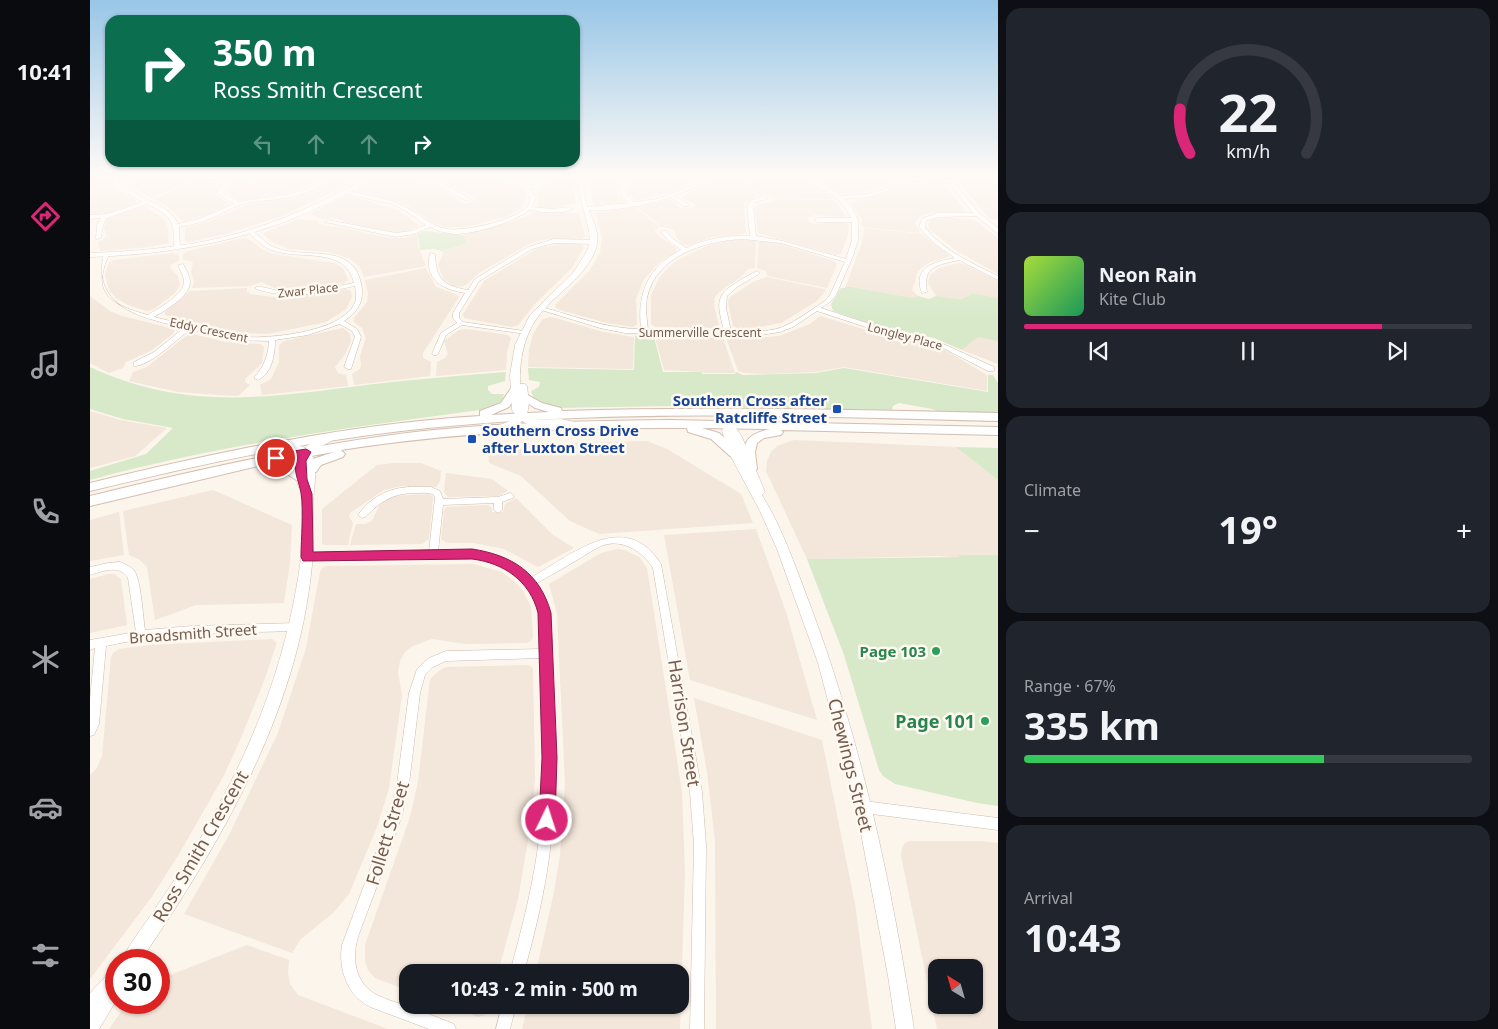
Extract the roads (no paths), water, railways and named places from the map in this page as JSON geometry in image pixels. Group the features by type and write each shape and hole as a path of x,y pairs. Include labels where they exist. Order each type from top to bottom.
{"main road":[{"path":"90,501 216,471 399,433 422,425 476,416 497,410 505,405 520,388 544,408 557,410 592,409 599,413"},
{"path":"422,425 522,416 599,413 998,417"},
{"path":"638,424 702,431 721,440 734,453"},
{"path":"90,487 266,448 387,429 413,437 496,429 638,424 998,431"},
{"path":"751,469 748,450 751,441 757,436 809,426"},
{"path":"312,469 317,462 326,458 385,445 399,433"},
{"path":"216,471 278,466 288,468 302,479"}],"street":[{"path":"98,238 102,222"},
{"path":"173,222 176,226 177,248"},
{"path":"176,226 193,222"},
{"path":"90,255 177,248 251,232 279,222"},
{"path":"328,222 396,235 412,233 429,226"},
{"path":"423,222 429,226 448,231 470,231 500,222"},
{"path":"575,425 561,422 532,423 522,416 517,410 520,388 517,370 519,345 524,333 541,309 584,265 594,242 590,222"},
{"path":"752,222 753,237"},
{"name":"Summerville Crescent","path":"541,309 602,327 645,332 753,334 780,330 796,323 817,309 833,295 855,239 855,222"},
{"path":"922,222 922,227 926,233 961,258 998,278"},
{"path":"986,222 998,232"},
{"path":"251,232 274,250 292,254 323,256 343,261 353,269 358,284"},
{"path":"664,232 686,251"},
{"path":"645,332 643,302 650,281 660,268 686,251 721,238 753,237 780,241 847,261"},
{"path":"524,333 461,323 456,318 456,314 469,292 483,276 536,244 559,241 594,242"},
{"path":"432,254 432,265 442,285 451,290 469,292"},
{"path":"90,291 98,289 97,274 106,255"},
{"path":"924,292 920,282 924,273 932,266 961,258"},
{"path":"150,317 184,291 186,279 181,265"},
{"path":"728,333 721,306 722,298 730,290 757,273"},
{"name":"Zwar Place","path":"258,288 272,294 289,294 358,284"},
{"name":"Eddy Crescent","path":"98,289 105,298 117,307 241,339 272,338 318,330 340,321 354,310 359,301 358,284"},
{"name":"Longley Place","path":"817,309 880,330 939,344 991,369"},
{"path":"340,321 355,330 358,337 348,367"},
{"path":"435,354 443,334 461,323"},
{"path":"136,364 156,353 189,327"},
{"path":"258,378 266,370 272,359 272,338"},
{"name":"Chewings Street","path":"726,413 729,426 728,431 734,453 750,487 765,510"},
{"path":"496,429 510,426 522,416"},
{"name":"Chewings Street","path":"729,426 735,432 751,469 765,510 783,549 825,664 864,807 905,1029"},
{"path":"306,452 331,437"},
{"path":"266,448 298,449 306,452"},
{"path":"306,452 312,469"},
{"name":"Ross Smith Crescent","path":"138,949 190,871 240,780 281,680 296,627 307,557 306,494 302,479 301,461 306,452"},
{"name":"Ross Smith Crescent","path":"306,494 312,469"},
{"path":"362,515 376,501 392,491 432,490 439,495 433,555"},
{"path":"439,502 498,500 510,496"},
{"path":"498,500 498,510"},
{"name":"Harrison Street","path":"531,582 598,544 612,540 628,542 639,547 648,554 658,567 696,792 700,845 697,1029"},
{"path":"307,557 472,554 486,556 507,564 531,582 541,600 545,613 549,758 548,813 544,852 535,903 519,964"},
{"path":"90,571 116,565 123,566 131,572 141,635"},
{"name":"Broadsmith Street","path":"95,644 141,635 189,631 296,627"},
{"path":"90,731 92,724 95,644"},
{"name":"Follett Street","path":"450,1029 373,1001 363,995 351,978 348,964 349,943 401,796 416,687 422,671 435,660 446,656 546,653"},
{"path":"864,807 998,824"},
{"path":"90,1006 105,990"},
{"path":"90,1027 105,1003"},
{"path":"503,1029 507,1014"}],"place":[{"name":"Southern Cross after Ratcliffe Street","path":"837,409"},
{"name":"Southern Cross Drive after Luxton Street","path":"472,439"},
{"name":"Page 103","path":"936,651"},
{"name":"Page 101","path":"985,721"}]}
